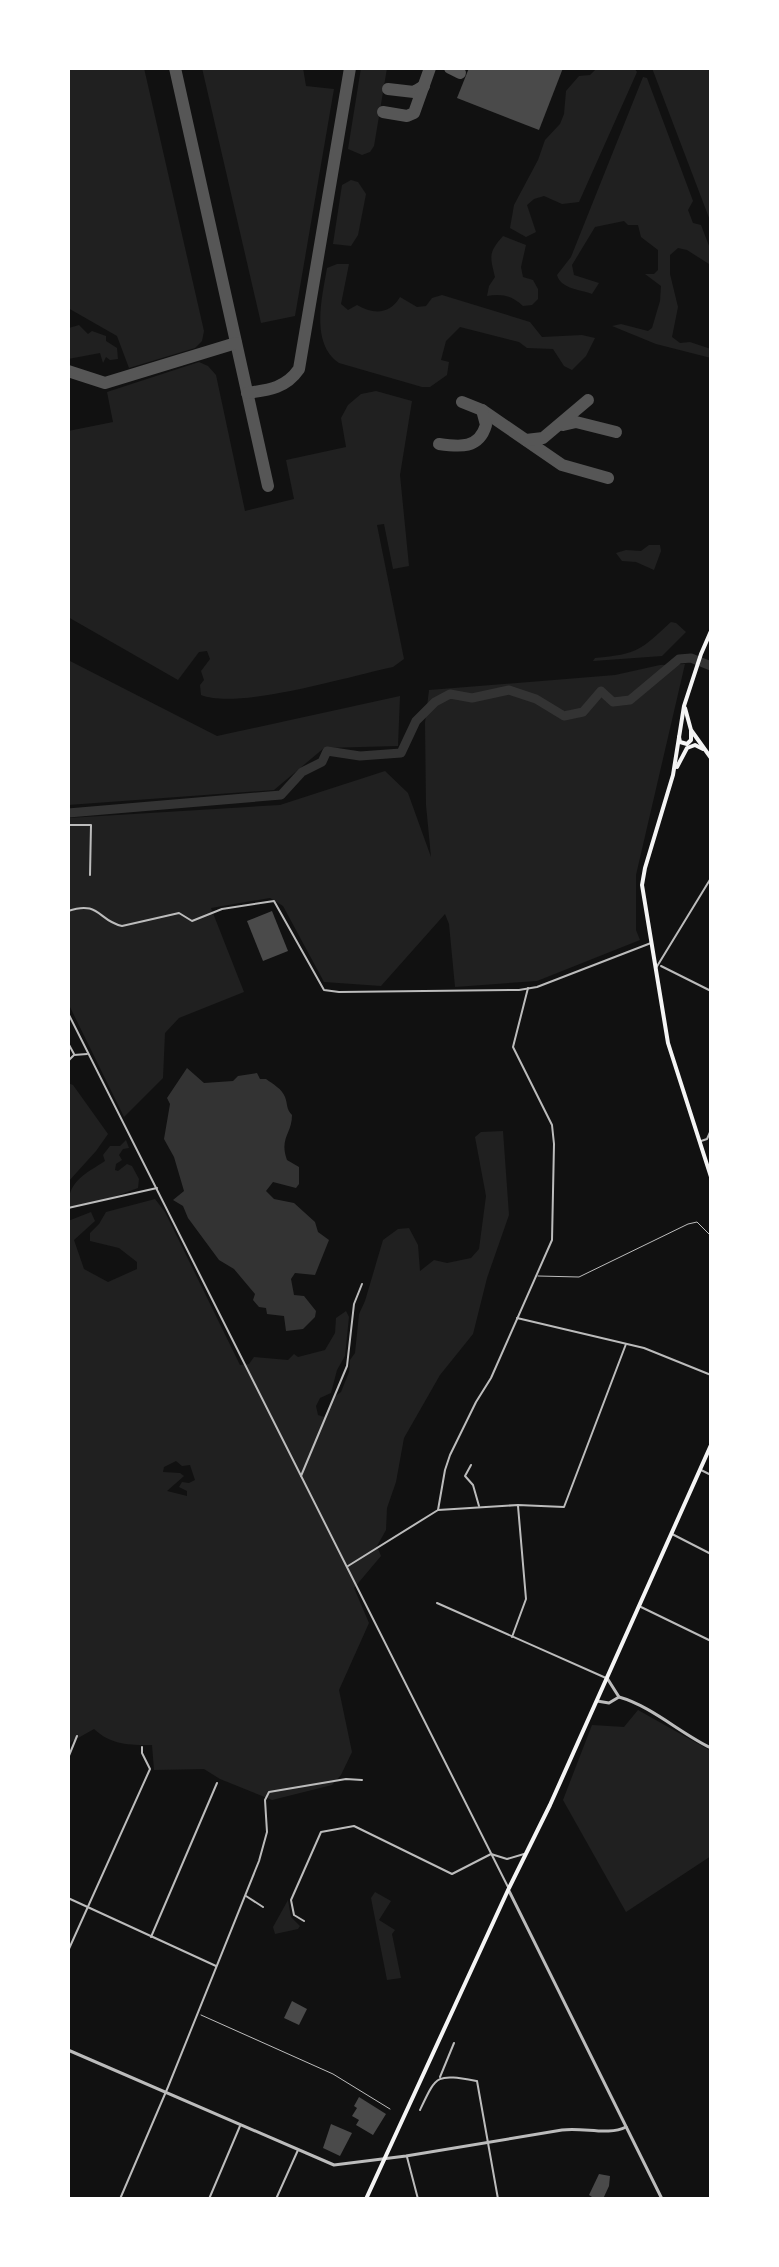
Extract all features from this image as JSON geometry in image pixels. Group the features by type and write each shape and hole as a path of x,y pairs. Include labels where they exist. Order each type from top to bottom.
{"main road":[{"path":"711,631 684,706 673,775 643,881 642,896 658,967 668,1043 711,1177"},
{"path":"679,731 679,739 684,744 691,740 684,706"},
{"path":"691,730 711,758"},
{"path":"673,775 687,748 695,745 705,750"},
{"path":"366,2199 550,1805 711,1445"}],"street":[{"path":"68,825 91,825 90,875"},
{"path":"711,878 658,967 711,991"},
{"path":"68,911 88,907 113,924 122,926 179,913 192,921 222,909 274,901 324,990 339,992 528,988 651,943"},
{"path":"438,1510 450,1455 491,1378 552,1240 552,1125 513,1047 528,988"},
{"path":"68,1013 158,1188 203,1287 509,1888 662,2199"},
{"path":"68,1043 74,1055"},
{"path":"68,1061 74,1055 88,1054"},
{"path":"700,1142 707,1139 711,1130"},
{"path":"68,1208 158,1188"},
{"path":"301,1476 347,1366 354,1304 362,1284"},
{"path":"516,1318 644,1348 711,1375"},
{"path":"347,1566 438,1510 518,1505 564,1507 626,1344"},
{"path":"471,1465 465,1476 473,1485 480,1507"},
{"path":"700,1470 711,1475"},
{"path":"512,1637 526,1599 518,1505"},
{"path":"671,1533 711,1554"},
{"path":"437,1603 607,1678 619,1697"},
{"path":"640,1606 711,1641"},
{"path":"597,1701 609,1703 619,1697 630,1699 711,1748"},
{"path":"68,1758 77,1736"},
{"path":"68,1951 150,1769 142,1747"},
{"path":"120,2199 259,1861 267,1832 265,1800 269,1792 346,1779 362,1780"},
{"path":"151,1937 217,1783"},
{"path":"304,1921 294,1915 291,1900 321,1832 358,1827 452,1874 491,1854 507,1859 525,1853"},
{"path":"245,1896 263,1907"},
{"path":"68,1898 217,1967"},
{"path":"440,2078 454,2043"},
{"path":"68,2050 334,2165 572,2129 612,2132 626,2127"},
{"path":"420,2110 434,2081 440,2078 477,2081 498,2199"},
{"path":"209,2199 240,2126"},
{"path":"276,2199 299,2149"},
{"path":"407,2156 418,2199"}],"lane":[{"path":"536,1276 579,1277 697,1222 711,1236"},
{"path":"198,2014 333,2074 390,2109"}],"shaded area":[{"path":"68,68 144,68 204,331 202,341 195,348 129,368 117,336 68,308"},
{"path":"202,68 303,68 306,86 334,89 295,316 261,323"},
{"path":"361,68 387,68 374,146 362,155 348,149"},
{"path":"597,68 634,68 637,72 579,202 562,204 544,196 534,199 527,205 536,232 526,237 510,228 514,205 545,140 560,124 566,91 579,76 590,75"},
{"path":"652,68 711,68 711,223"},
{"path":"643,77 647,78 693,201 688,210 693,223 701,225 711,251 709,264 687,250 678,248 670,255 670,274 678,307 672,337 680,343 690,342 711,349 711,358 656,344 612,326 621,324 648,331 652,328 660,301 661,286 645,274 654,274 658,270 658,250 641,237 638,225 628,225 624,221 595,227 572,265 574,275 599,283 592,294 566,286 557,275 571,257"},
{"path":"351,180 358,182 366,194 358,235 351,246 333,244 342,185"},
{"path":"503,236 526,245 521,267 523,277 533,280 538,289 538,299 532,305 523,306 502,295 487,296 495,277 491,259 493,251"},
{"path":"349,264 341,304 348,310 357,305 369,310 386,310 400,297 417,307 426,306 432,298 442,295 530,322 542,337 582,335 595,338 586,356 572,370 564,366 553,349 527,348 519,342 460,327 446,341 441,360 449,362 447,375 430,387 422,387 339,363 330,354 321,332 321,306 327,268"},
{"path":"79,325 88,334 92,331 106,336 106,341 117,348 118,359 106,357 103,363 100,353 68,359 69,328"},
{"path":"199,362 216,375 245,511 294,499 286,460 346,447 341,418 348,405 361,394 376,391 412,401 400,475 409,566 393,569 384,524 377,525 404,659 393,667 267,695 218,698 201,695 200,685 204,680 201,671 210,659 207,651 199,652 178,680 68,617 68,431 113,422 107,392"},
{"path":"649,545 660,545 654,570 636,562 622,561 616,553 641,551"},
{"path":"671,622 686,632 662,656 593,661 638,649"},
{"path":"68,660 217,736 400,696 398,746 324,748 274,790 68,805"},
{"path":"685,664 636,875 636,930 640,940 537,981 455,987 449,924 445,914 381,986 324,982 283,906 270,898 211,908 244,992 179,1018 165,1033 163,1078 124,1117 68,1003 68,818 280,805 385,771 408,793 431,857 426,805 425,723 429,690 615,675 660,665"},
{"path":"187,1068 204,1083 233,1081 238,1076 257,1073 260,1079 266,1079 285,1097 292,1115 285,1153 287,1160 299,1167 299,1184 296,1188 273,1182 266,1191 274,1199 294,1203 315,1222 318,1232 329,1240 315,1275 295,1273 291,1279 294,1295 304,1296 316,1311 315,1317 303,1329 286,1331 284,1316 267,1314 266,1308 259,1307 253,1300 255,1294 234,1269 219,1260 188,1218 183,1206 173,1200 184,1191 174,1157 164,1139 170,1104 167,1098"},
{"path":"68,1083 73,1085 108,1134 68,1182"},
{"path":"503,1131 509,1215 487,1278 473,1334 440,1375 404,1438 396,1482 387,1508 386,1530 377,1546 381,1556 354,1588 369,1623 339,1690 352,1752 341,1775 332,1785 272,1800 220,1779 204,1769 154,1770 152,1745 114,1741 94,1729 71,1742 68,1750 68,1221 91,1212 95,1221 74,1240 84,1269 108,1282 137,1269 137,1262 119,1248 90,1241 90,1233 106,1212 155,1199 165,1212 240,1365 249,1364 254,1357 288,1360 294,1354 298,1357 325,1350 335,1333 336,1318 346,1311 349,1317 345,1356 337,1370 331,1393 320,1398 316,1406 318,1415 324,1417 334,1397 341,1392 349,1372 350,1360 355,1353 359,1314 383,1240 398,1229 409,1228 418,1245 420,1271 434,1260 447,1263 471,1258 479,1249 486,1196 475,1137 481,1132","holes":["176,1461 182,1466 190,1465 195,1480 182,1482 179,1487 187,1491 187,1496 167,1491 184,1476 163,1472 164,1467"]},
{"path":"126,1140 129,1148 123,1149 119,1155 122,1160 116,1164 115,1170 127,1164 132,1166 139,1179 138,1188 108,1199 68,1207 75,1184 105,1161 103,1155 110,1146 120,1146"},
{"path":"638,1710 711,1751 711,1856 626,1912 563,1800 592,1725 624,1727"},
{"path":"375,1892 391,1901 379,1920 395,1930 392,1934 401,1978 387,1980 371,1898"},
{"path":"288,1900 291,1917 300,1926 275,1934 273,1927"}],"building":[{"path":"469,68 563,68 539,130 457,98"},
{"path":"272,911 288,951 263,961 247,921"},
{"path":"292,2001 307,2009 299,2025 284,2018"},
{"path":"359,2097 386,2114 373,2135 356,2125 359,2120 352,2116"},
{"path":"331,2124 352,2133 340,2156 323,2148"},
{"path":"599,2174 610,2176 609,2186 603,2199 595,2199 589,2195"}],"waterway":[{"path":"68,813 281,795 302,772 322,762 327,751 360,756 401,753 416,721 435,702 450,694 472,698 509,690 536,699 564,716 583,712 601,691 613,702 630,700 679,659 691,658 711,666"}],"taxiway":[{"path":"175,68 268,486"},
{"path":"247,393 283,384 299,369 350,68"},
{"path":"383,112 407,116 414,113 430,68"},
{"path":"450,68 460,73"},
{"path":"388,89 414,92 424,86"},
{"path":"68,371 105,383 236,343"},
{"path":"526,440 543,438 588,400"},
{"path":"462,402 482,410 562,465 608,478"},
{"path":"439,444 461,446 479,439 486,425 482,410"},
{"path":"563,425 576,422 616,432"}]}
